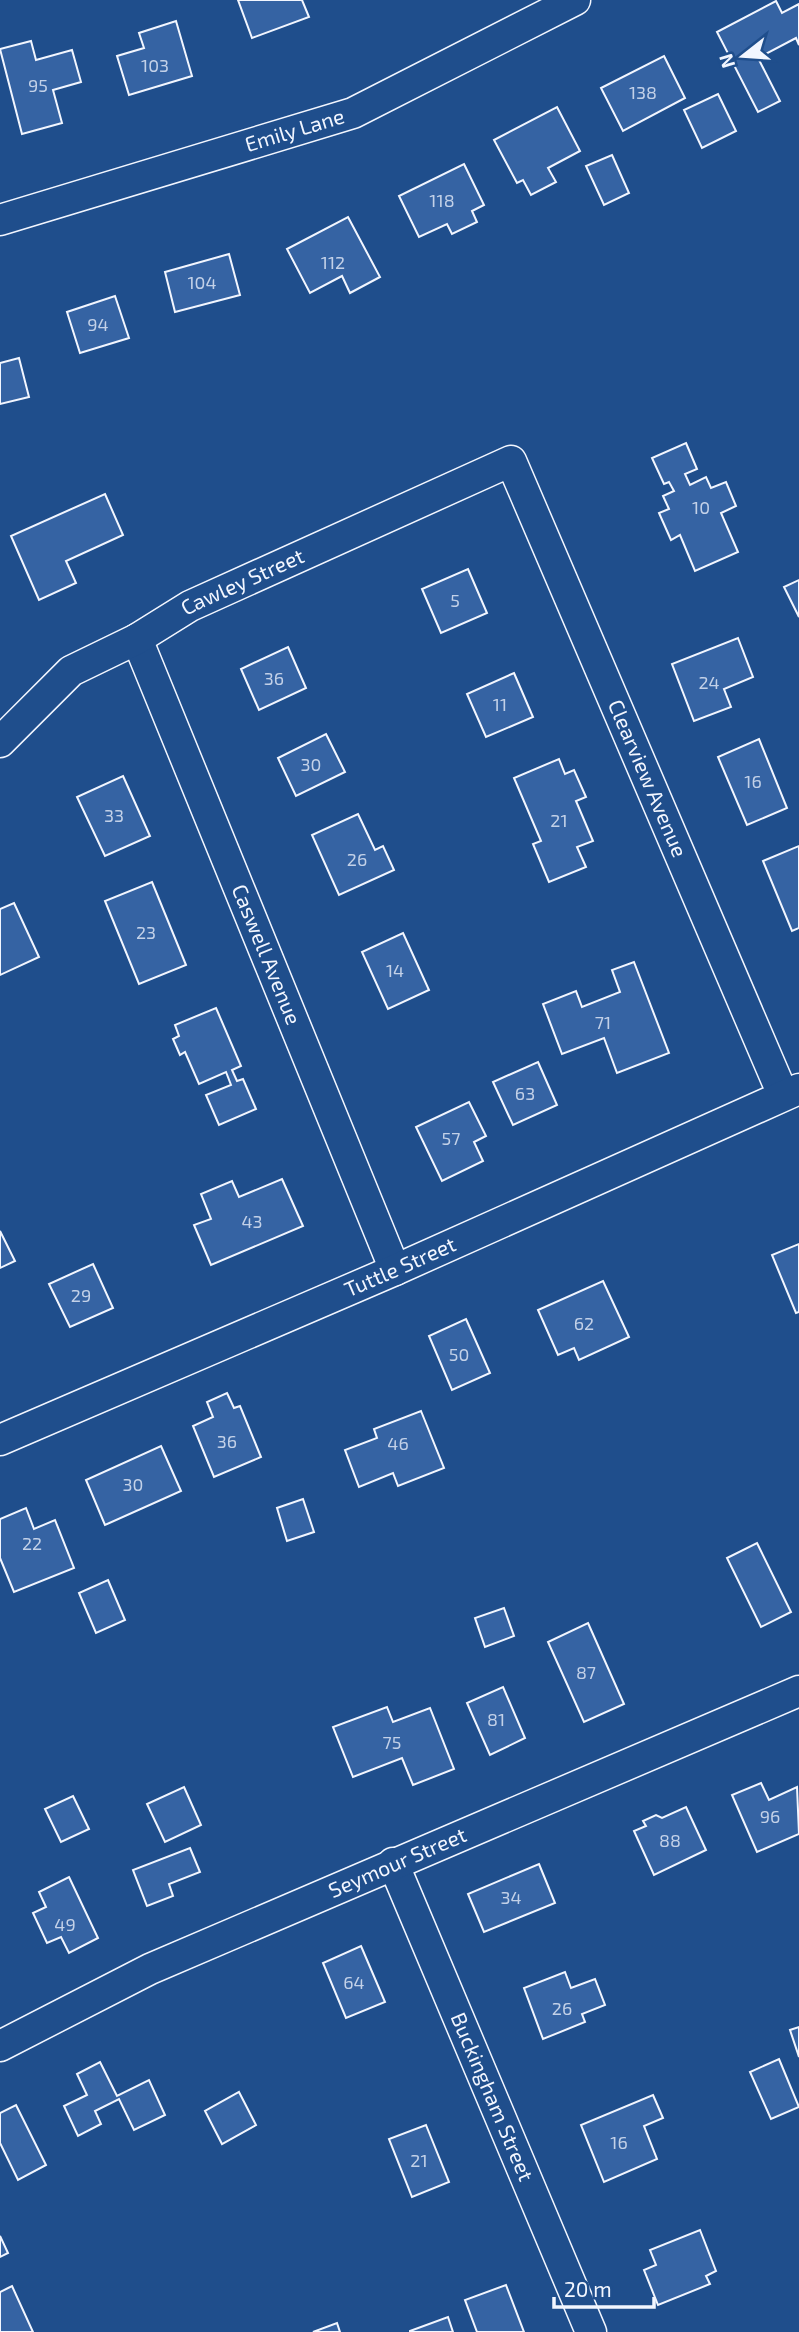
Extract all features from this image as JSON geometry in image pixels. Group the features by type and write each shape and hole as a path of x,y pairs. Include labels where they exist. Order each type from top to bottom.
{"street":[{"name":"Emily Lane","path":"0,220 353,113 575,0"},
{"name":"Cawley Street","path":"0,741 71,671 137,639 190,606 511,461"},
{"name":"Clearview Avenue","path":"511,461 791,1092"},
{"name":"Caswell Avenue","path":"137,639 395,1270"},
{"name":"Tuttle Street","path":"0,1440 395,1270 791,1092"},
{"name":"Seymour Street","path":"0,2046 150,1969 799,1691"},
{"name":"Buckingham Street","path":"393,1863 591,2332"}],"building":[{"path":"238,0 302,0 309,17 252,38"},
{"path":"776,1 782,13 799,4 799,45 796,38 758,58 780,101 758,112 717,32"},
{"path":"176,21 192,76 129,95 117,56 144,48 139,33"},
{"path":"31,41 36,60 72,50 81,82 53,90 62,123 22,134 0,49"},
{"path":"664,56 685,98 623,131 601,88"},
{"path":"718,94 736,131 702,148 684,110"},
{"path":"557,107 580,151 548,168 556,182 531,195 523,180 517,183 494,140"},
{"path":"612,155 629,193 604,205 586,166"},
{"path":"464,164 484,205 472,211 477,222 452,234 447,224 419,237 399,196"},
{"path":"348,217 380,277 350,293 342,276 310,293 287,249"},
{"path":"229,254 240,295 175,312 165,272"},
{"path":"115,296 129,338 80,353 67,312"},
{"path":"19,358 29,397 0,404 0,363"},
{"path":"686,443 697,469 685,474 690,485 706,477 711,488 726,482 736,506 721,513 738,552 695,571 680,535 671,540 659,513 669,509 663,496 674,491 669,482 664,484 652,458"},
{"path":"105,494 123,535 66,561 76,583 39,600 11,536"},
{"path":"468,569 487,613 441,633 422,589"},
{"path":"799,580 799,617 784,587"},
{"path":"738,638 753,677 724,689 731,707 694,721 672,664"},
{"path":"288,647 306,688 259,710 241,669"},
{"path":"514,673 533,717 486,737 467,694"},
{"path":"326,734 345,772 296,796 278,758"},
{"path":"759,739 787,808 747,825 718,757"},
{"path":"559,759 565,774 574,770 586,797 576,801 593,841 577,847 586,867 549,882 533,844 541,841 514,778"},
{"path":"123,776 150,836 105,856 77,797"},
{"path":"358,814 375,850 383,846 394,870 339,895 312,835"},
{"path":"799,846 799,928 792,931 763,861"},
{"path":"152,882 186,965 139,984 105,901"},
{"path":"14,903 39,957 0,975 0,909"},
{"path":"403,933 429,990 388,1009 362,952"},
{"path":"634,962 669,1053 617,1073 604,1038 562,1054 543,1004 576,991 582,1007 620,992 612,970"},
{"path":"216,1008 241,1066 232,1070 237,1081 243,1079 256,1109 219,1125 206,1095 231,1085 226,1072 199,1084 185,1052 180,1055 173,1039 179,1036 175,1025"},
{"path":"538,1062 557,1105 513,1125 493,1082"},
{"path":"469,1102 486,1136 474,1142 483,1161 442,1181 416,1127"},
{"path":"282,1179 303,1226 211,1265 194,1225 211,1219 201,1194 232,1181 239,1197"},
{"path":"0,1231 15,1261 0,1268"},
{"path":"799,1244 799,1312 796,1313 772,1255"},
{"path":"93,1264 113,1308 70,1327 49,1284"},
{"path":"603,1281 629,1337 579,1360 574,1348 558,1355 538,1310"},
{"path":"466,1319 490,1373 452,1390 429,1336"},
{"path":"227,1393 234,1408 240,1406 261,1457 214,1477 193,1426 213,1417 207,1402"},
{"path":"421,1411 444,1468 398,1486 393,1473 359,1487 345,1450 377,1438 374,1429"},
{"path":"161,1446 181,1491 105,1525 86,1480"},
{"path":"303,1499 314,1532 287,1541 277,1508"},
{"path":"26,1508 34,1529 55,1520 74,1568 14,1592 0,1558 0,1519"},
{"path":"757,1543 791,1612 761,1627 727,1558"},
{"path":"108,1580 125,1620 96,1633 79,1593"},
{"path":"504,1608 514,1636 485,1647 475,1618"},
{"path":"588,1623 624,1704 584,1722 548,1642"},
{"path":"503,1687 525,1738 490,1755 467,1703"},
{"path":"387,1707 393,1722 430,1708 454,1769 413,1785 402,1758 353,1777 333,1727"},
{"path":"761,1783 769,1800 797,1787 799,1834 757,1852 732,1795"},
{"path":"184,1787 201,1825 165,1842 147,1804"},
{"path":"73,1796 89,1829 61,1842 45,1809"},
{"path":"686,1807 706,1850 654,1875 634,1831 646,1826 643,1821 656,1815 662,1818"},
{"path":"190,1848 200,1872 169,1884 173,1896 147,1906 133,1870"},
{"path":"539,1864 555,1903 484,1932 468,1894"},
{"path":"69,1877 98,1938 69,1953 61,1937 47,1943 33,1913 46,1907 39,1892"},
{"path":"361,1946 385,2002 346,2018 323,1963"},
{"path":"565,1972 571,1988 595,1979 605,2005 582,2014 585,2022 543,2039 524,1988"},
{"path":"799,2027 799,2057 790,2030"},
{"path":"779,2059 799,2107 771,2119 750,2072"},
{"path":"100,2062 117,2096 149,2080 165,2115 134,2130 119,2099 95,2111 101,2124 78,2136 64,2106 87,2095 77,2074"},
{"path":"239,2092 256,2125 222,2144 205,2111"},
{"path":"653,2095 663,2118 644,2126 657,2159 604,2182 581,2125"},
{"path":"16,2105 46,2165 18,2180 0,2143 0,2113"},
{"path":"426,2125 449,2182 412,2197 389,2139"},
{"path":"700,2230 716,2271 706,2276 710,2284 658,2305 644,2270 656,2265 650,2250"},
{"path":"0,2236 8,2253 0,2257"},
{"path":"506,2285 524,2332 477,2332 465,2300"},
{"path":"12,2286 33,2332 0,2332 0,2292"},
{"path":"448,2317 453,2332 410,2332 410,2331"},
{"path":"337,2323 340,2332 313,2332"}]}
